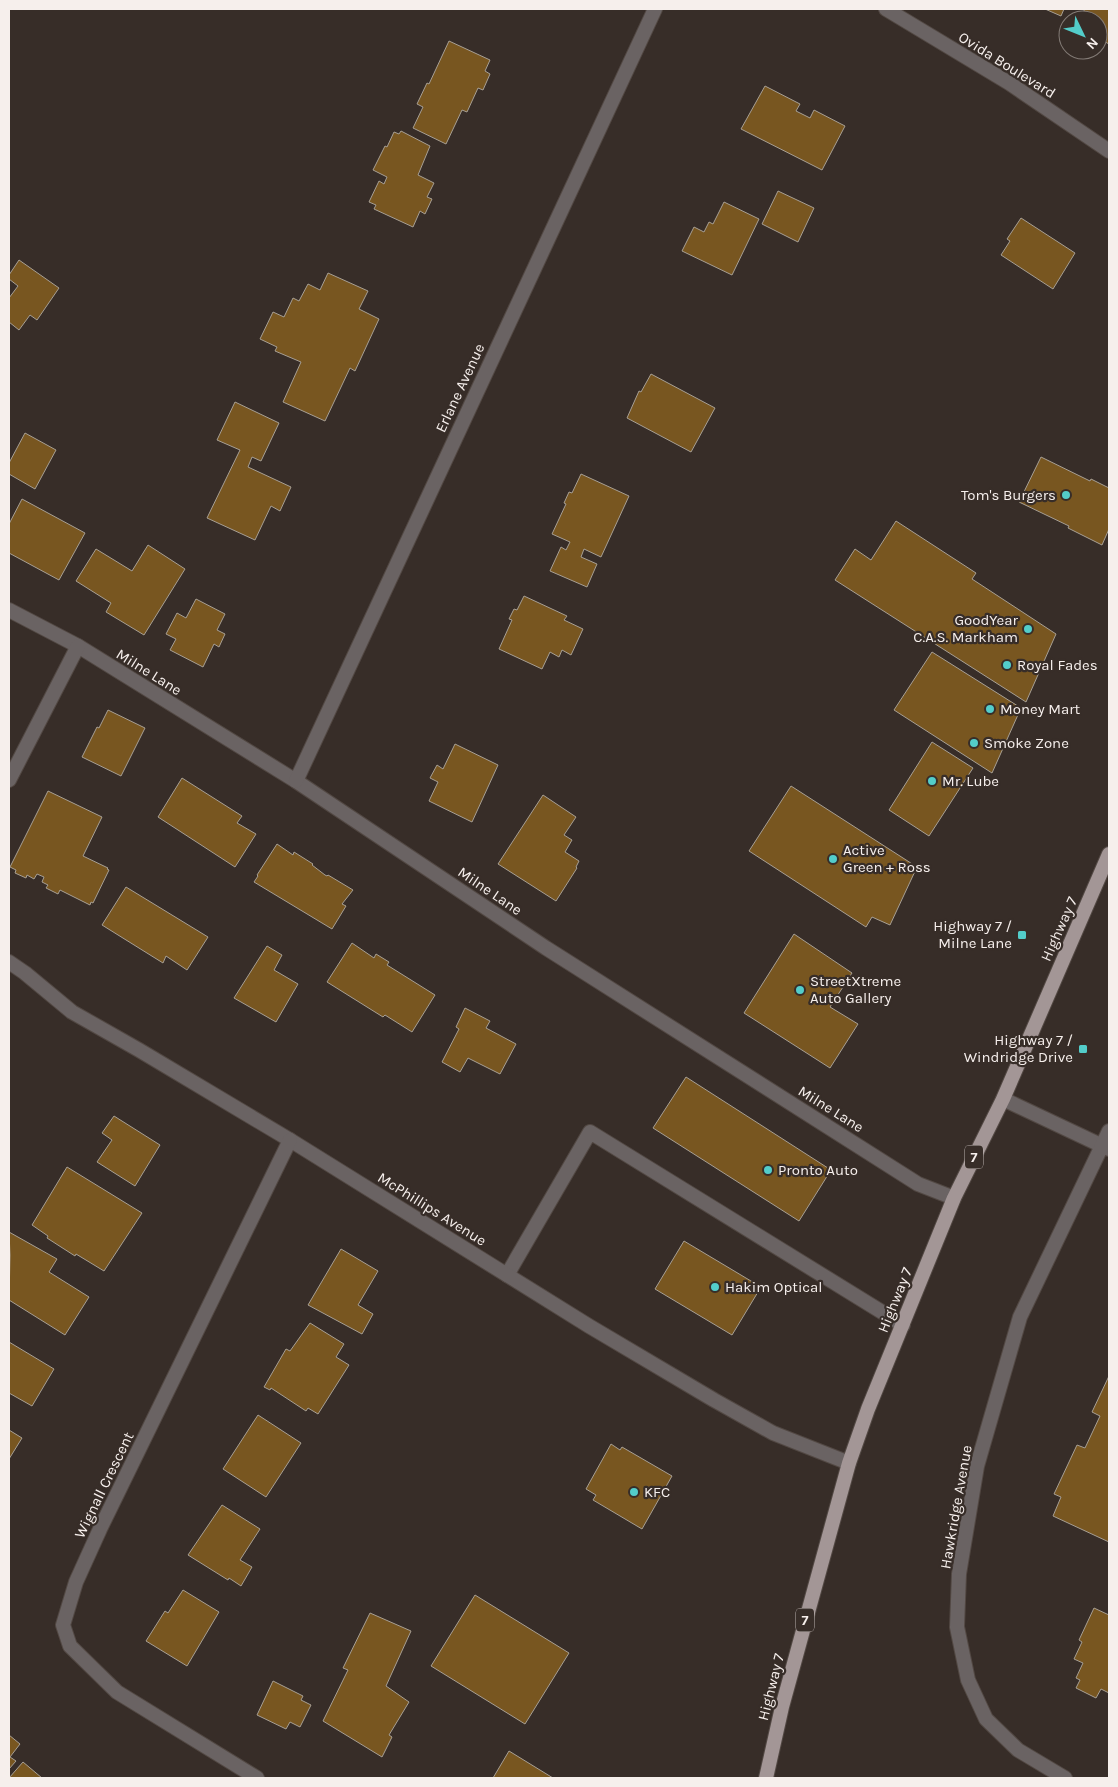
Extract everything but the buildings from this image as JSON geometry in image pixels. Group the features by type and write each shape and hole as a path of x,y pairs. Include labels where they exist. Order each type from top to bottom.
{"main road":[{"name":"Highway 7","path":"766,1778 782,1707 848,1463 868,1409 954,1198 1002,1099 1109,854"}],"street":[{"name":"Erlane Avenue","path":"296,782 655,9"},
{"name":"Ovida Boulevard","path":"886,9 1009,83 1109,151"},
{"name":"Milne Lane","path":"9,610 78,646 296,782 546,948 918,1184 954,1198"},
{"path":"9,780 78,646"},
{"name":"McPhillips Avenue","path":"9,962 72,1012 140,1050 290,1140 589,1326 773,1433 848,1463"},
{"path":"1002,1099 1106,1148"},
{"name":"Hawkridge Avenue","path":"1065,1778 1018,1750 986,1719 968,1680 956,1627 960,1574 977,1466 1020,1318 1106,1148 1109,1131"},
{"path":"507,1274 590,1132 903,1325"},
{"name":"Wignall Crescent","path":"254,1777 117,1692 70,1646 63,1626 76,1582 100,1529 290,1140"}],"place":[{"name":"Tom's Burgers","path":"1066,495"},
{"name":"GoodYear C.A.S. Markham","path":"1028,629"},
{"name":"Royal Fades","path":"1007,665"},
{"name":"Money Mart","path":"990,709"},
{"name":"Smoke Zone","path":"974,743"},
{"name":"Mr. Lube","path":"932,781"},
{"name":"Active Green + Ross","path":"833,859"},
{"name":"Highway 7 / Milne Lane","path":"1022,935"},
{"name":"StreetXtreme Auto Gallery","path":"800,990"},
{"name":"Highway 7 / Windridge Drive","path":"1083,1049"},
{"name":"Pronto Auto","path":"768,1170"},
{"name":"Hakim Optical","path":"715,1287"},
{"name":"KFC","path":"634,1492"}]}
